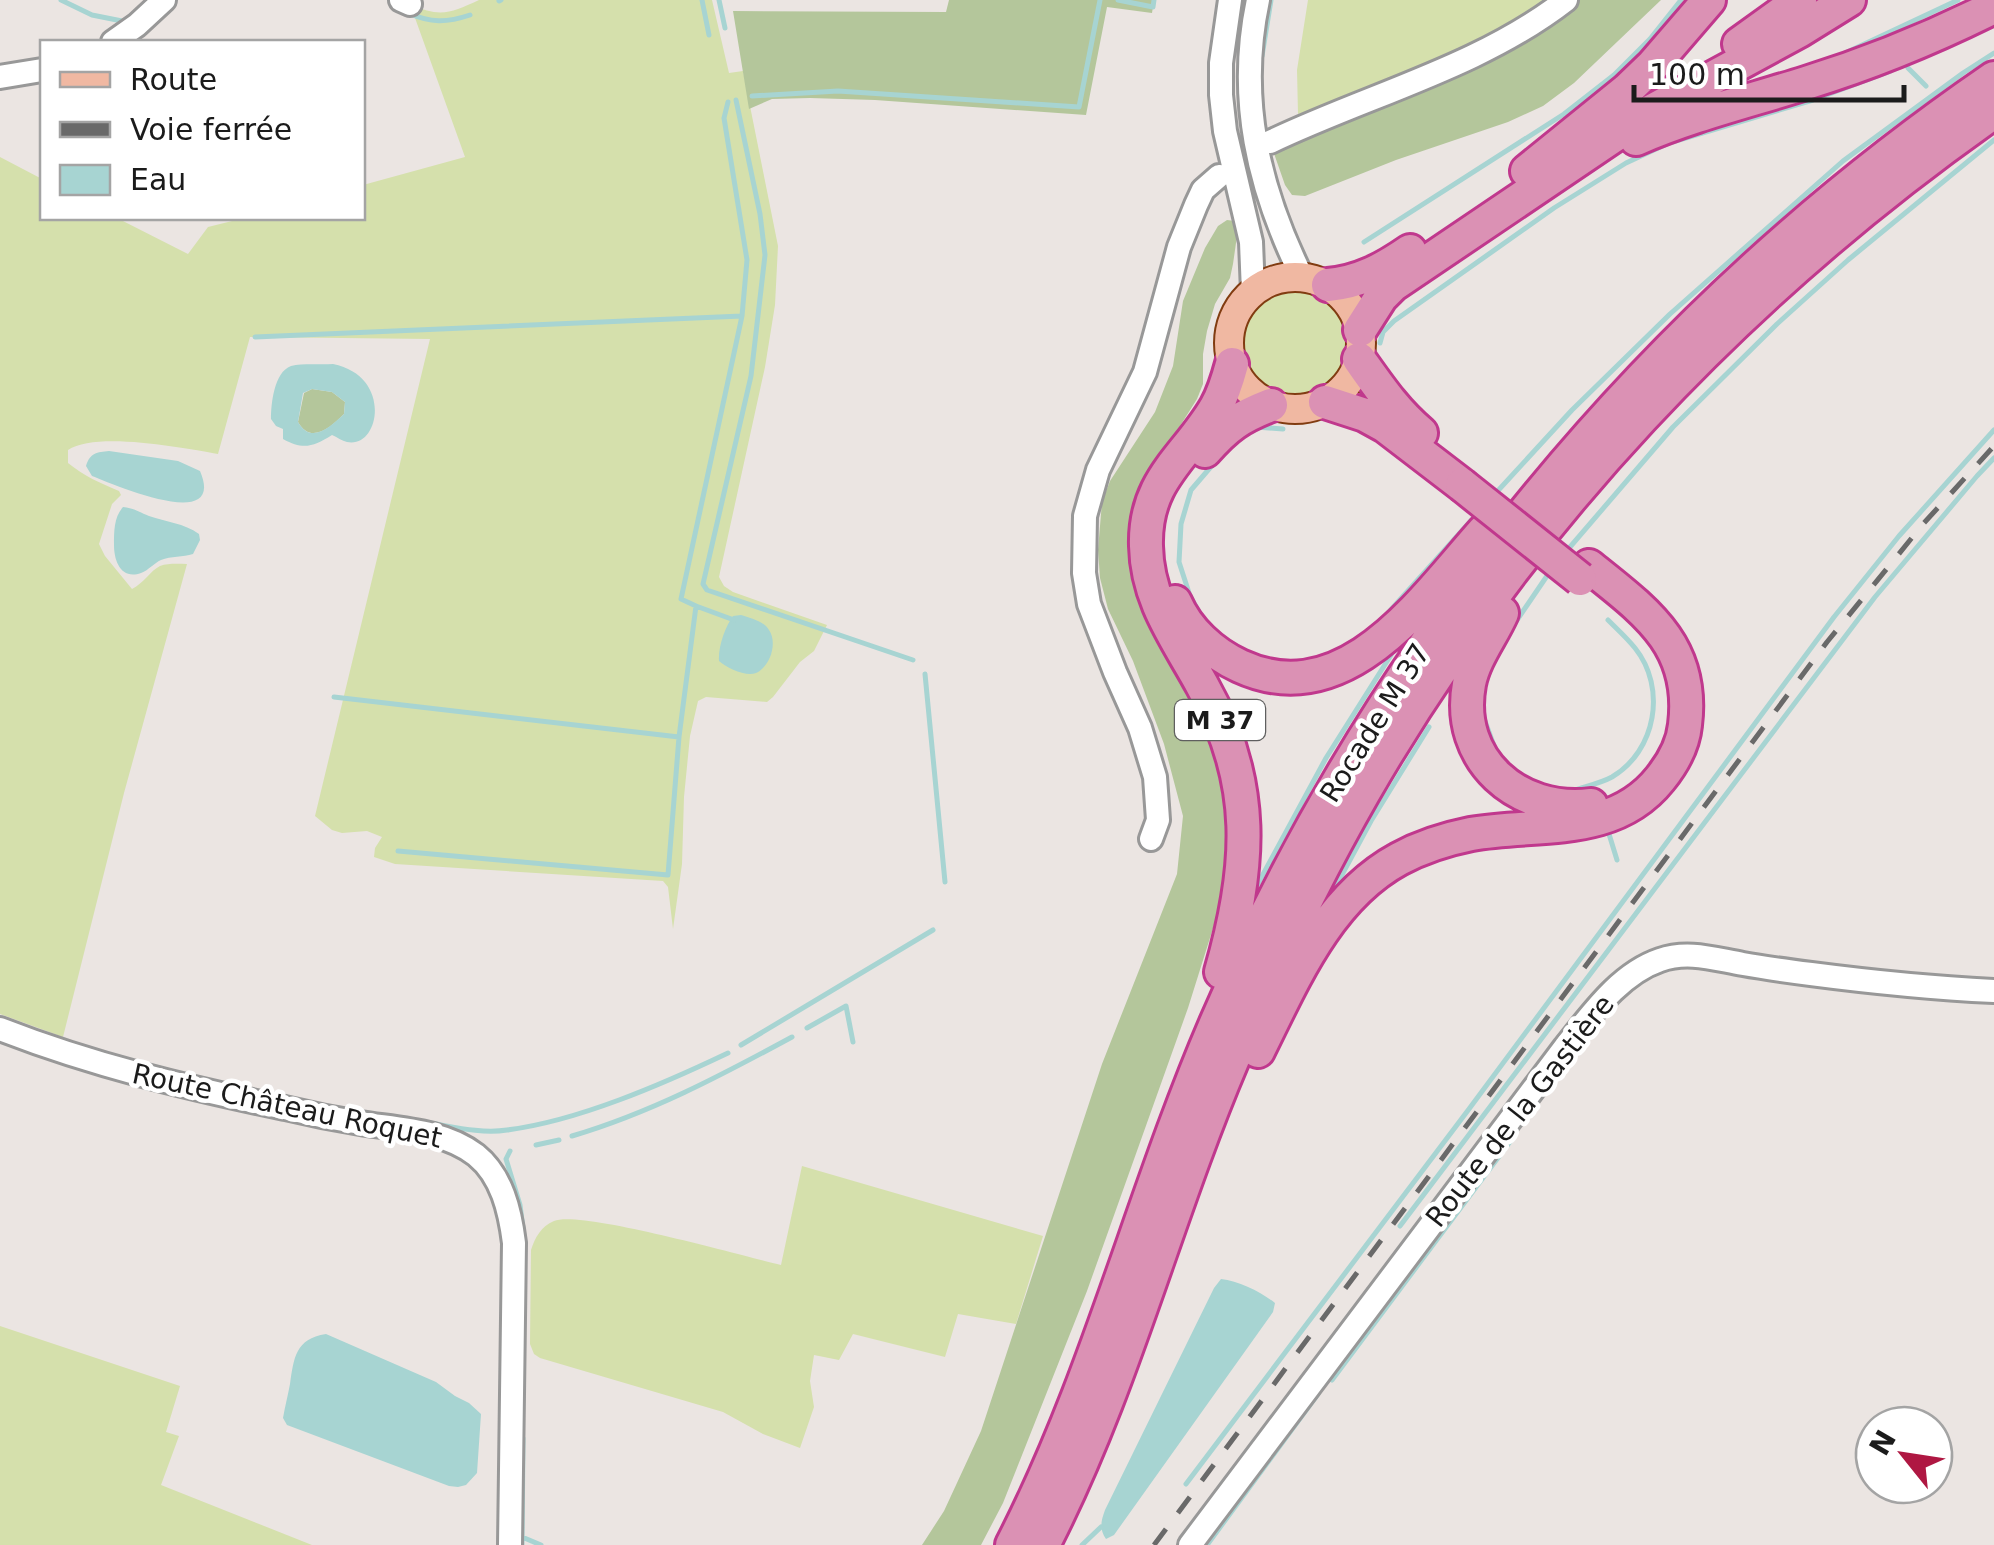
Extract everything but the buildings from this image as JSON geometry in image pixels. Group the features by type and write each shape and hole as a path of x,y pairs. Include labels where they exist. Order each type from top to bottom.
{"highway":[{"path":"1519,190 1653,65 1709,0"},
{"path":"1187,1180 1322,932 1372,876 1398,859 1442,841 1595,821 1615,814 1633,805 1669,769 1684,732 1686,687 1671,644 1658,626 1584,573 1467,479 1380,391 1360,345 1381,297 1393,285 1519,190 1800,0"},
{"path":"1315,281 1351,283 1392,264 1848,0"},
{"path":"1519,190 1654,131 1846,70 1994,7"},
{"name":"Rocade M 37","path":"1012,1545 1084,1383 1218,1019 1305,840 1387,700 1510,527 1581,442 1666,352 1768,255 1876,164 1994,78"},
{"name":"Rocade M 37","path":"1044,1545 1111,1393 1217,1098 1251,1017 1339,838 1440,672 1533,545 1661,398 1760,300 1867,208 1994,112"},
{"name":"M 37","path":"1183,1106 1238,908 1244,826 1239,783 1223,728 1155,601 1146,542 1156,492 1214,410 1232,364"},
{"path":"1325,402 1385,426 1467,479"},
{"name":"M 37","path":"1271,404 1230,424 1192,465 1172,500 1163,543 1172,595 1192,630 1224,658 1248,670 1274,676 1327,672 1369,652 1410,613 1555,452 1581,442"},
{"path":"1533,545 1476,663 1470,680 1468,720 1484,760 1497,777 1532,799 1554,806 1591,805 1624,790 1641,777 1663,744 1671,708 1666,672 1646,638 1584,573"}],"main road":[{"path":"1284,277 1315,281 1349,304 1360,345 1352,376 1325,402 1289,409 1271,404 1240,381 1232,364 1229,332 1242,303 1268,282 1284,277"}],"street":[{"path":"116,40 164,0"},
{"path":"1230,0 1221,63 1221,95 1225,131 1251,242 1253,292"},
{"path":"1258,0 1248,65 1252,124 1283,238 1315,281"},
{"path":"1270,142 1483,51 1546,16 1566,0"},
{"path":"0,77 40,70"},
{"path":"1151,838 1158,820 1154,777 1140,728 1090,604 1084,573 1086,516 1098,470 1144,372 1179,248 1203,190 1219,176"},
{"name":"Route de la Gastière","path":"1190,1545 1566,1048 1613,991 1634,974 1662,959 1700,955 1784,971 1994,991"},
{"name":"Route Château Roquet","path":"0,1029 160,1081 338,1120 432,1135 476,1155 498,1182 512,1222 514,1243 510,1545"}],"green space":[{"path":"479,0 712,0 729,73 743,71 778,246 775,305 765,367 719,577 733,592 827,625 814,651 767,702 706,697 698,701 690,736 682,864 673,929 668,887 663,881 395,864 374,857 382,837 367,831 332,830 315,816 430,339 250,337 218,454 119,441 81,444 68,450 68,463 121,495 112,504 99,544 132,589 160,566 187,564 63,1037 0,1014 0,157 40,178 40,220 121,220 188,254 208,227 236,220 365,220 365,184 465,157 410,4 430,11 461,8"},
{"path":"949,0 1154,0 1152,13 1107,7 1086,115 810,98 772,99 749,109 733,11 946,12"},
{"path":"1308,0 1550,0 1491,36 1428,66 1298,114 1297,70"},
{"path":"1566,0 1661,0 1574,83 1543,106 1305,196 1292,195 1285,185 1270,142"},
{"path":"1227,220 1235,221 1238,229 1233,264 1207,331 1203,384 1144,483 1135,521 1212,737 1231,805 1225,890 1188,1008 1087,1291 1003,1503 981,1545 922,1545 944,1511 981,1431 1102,1064 1177,874 1183,816 1164,744 1133,661 1108,609 1098,550 1102,502 1110,481 1155,412 1173,366 1183,301 1205,248 1218,226"},
{"path":"1296,290 1316,294 1334,305 1345,323 1349,343 1345,363 1334,381 1316,392 1296,396 1276,392 1258,381 1247,363 1243,343 1247,323 1258,305 1276,294"},
{"path":"312,389 332,392 345,402 344,414 315,433 303,429 298,422 304,393"},
{"path":"802,1166 1043,1236 1016,1324 958,1314 945,1357 853,1334 839,1360 814,1355 810,1381 814,1407 800,1448 723,1412 534,1354 530,1344 531,1250 545,1226 570,1219 595,1222 781,1265"},
{"path":"0,1326 180,1386 166,1432 179,1436 161,1485 312,1545 0,1545"}],"water":[{"path":"333,364 352,371 365,382 372,396 375,410 367,434 358,441 347,442 332,435 308,446 283,439 283,429 271,419 277,381 285,369","holes":["312,389 332,392 345,402 344,414 321,432 303,429 298,422 303,393"]},
{"path":"109,451 178,461 200,471 204,490 197,499 164,500 92,476 86,466 90,458"},
{"path":"123,507 199,534 193,554 161,560 141,573 128,574 117,563 114,545 116,520"},
{"path":"733,616 764,624 772,635 771,654 765,666 752,674 719,661 727,626"},
{"path":"1221,1279 1263,1295 1275,1303 1273,1312 1114,1535 1106,1539 1101,1525 1105,1510"},
{"path":"326,1334 436,1382 481,1414 477,1473 466,1485 449,1486 287,1425 283,1418 298,1351 308,1340"}],"waterway":[{"path":"61,0 92,15 122,21"},
{"path":"702,0 709,35"},
{"path":"719,0 725,28"},
{"path":"752,96 838,91 1079,107 1100,0"},
{"path":"1118,0 1153,7 1154,0"},
{"path":"1262,56 1271,0"},
{"path":"1364,242 1564,114 1614,75 1681,0"},
{"path":"1843,54 1958,0"},
{"path":"408,13 439,21 470,15"},
{"path":"1494,495 1572,410 1670,314 1843,161 1994,53"},
{"path":"1908,68 1926,86"},
{"path":"1380,343 1383,332 1394,321 1554,208 1626,163 1669,143 1813,100 1891,71"},
{"path":"736,100 765,255 751,376 703,584 707,590 913,660"},
{"path":"696,606 681,599 742,316 747,260 724,118 728,102"},
{"path":"1564,554 1673,427 1777,324 1994,140"},
{"path":"255,337 742,316"},
{"path":"1256,427 1283,429"},
{"path":"1186,1484 1834,617 1899,536 1994,430"},
{"path":"1400,1226 1875,597 1994,458"},
{"path":"1199,612 1179,562 1181,524 1191,490 1215,462"},
{"path":"1387,614 1477,514"},
{"path":"1515,623 1551,570"},
{"path":"398,851 668,875 679,737 696,606 734,620"},
{"path":"1575,790 1608,779 1627,766 1639,752 1652,718 1651,681 1645,664 1608,620"},
{"path":"1254,891 1326,758 1391,655"},
{"path":"925,674 945,882"},
{"path":"334,697 679,737"},
{"path":"1485,721 1493,743"},
{"path":"1337,884 1429,727"},
{"path":"1609,834 1617,860"},
{"path":"741,1045 933,930"},
{"path":"807,1028 846,1006 853,1042"},
{"path":"572,1136 657,1105 792,1037"},
{"path":"430,1123 488,1131 562,1119 620,1100 728,1053"},
{"path":"1332,1380 1515,1135"},
{"path":"536,1145 559,1140"},
{"path":"510,1151 506,1159 520,1205 525,1244"},
{"path":"1207,1545 1318,1394"},
{"path":"522,1545 523,1438"},
{"path":"1082,1545 1101,1527"},
{"path":"522,1537 541,1545"}],"railway":[{"path":"1154,1545 1827,642 1924,523 1994,446"}]}
